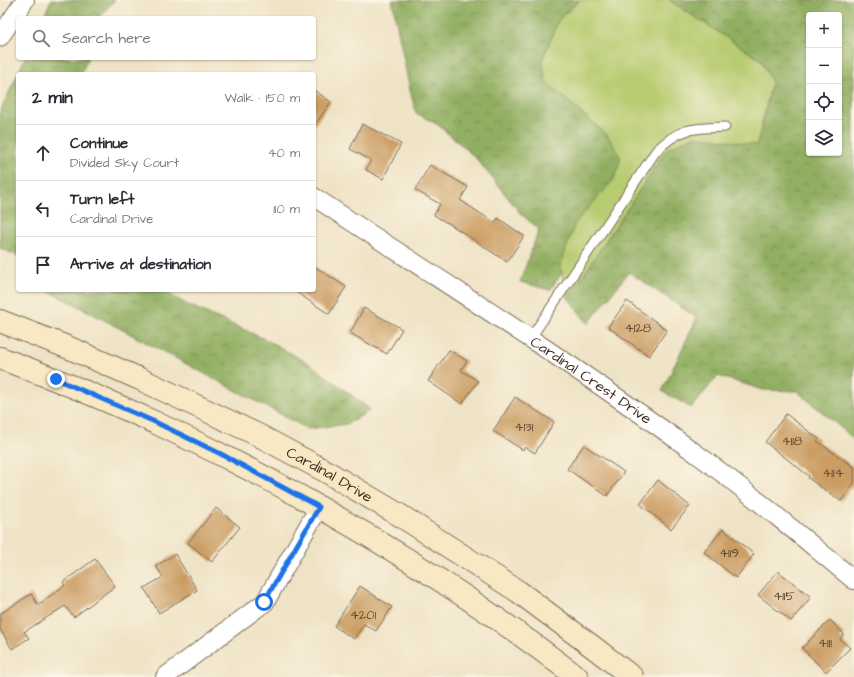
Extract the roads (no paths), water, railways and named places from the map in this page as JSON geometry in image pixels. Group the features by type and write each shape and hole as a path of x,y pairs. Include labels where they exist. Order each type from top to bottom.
{"main road":[{"name":"Cardinal Drive","path":"0,321 72,349 140,378 258,435 327,472 401,516 518,592 594,647 632,677"},
{"path":"0,358 56,379 155,422 219,453 319,507 382,544 462,595 548,655 576,677"}],"street":[{"path":"0,37 25,0"},
{"name":"Cardinal Crest Drive","path":"316,198 610,392 700,456 787,524 854,580"},
{"path":"165,677 264,602 319,507"}],"lane":[{"path":"530,339 656,151 666,141 681,132 694,128 724,126"}]}
